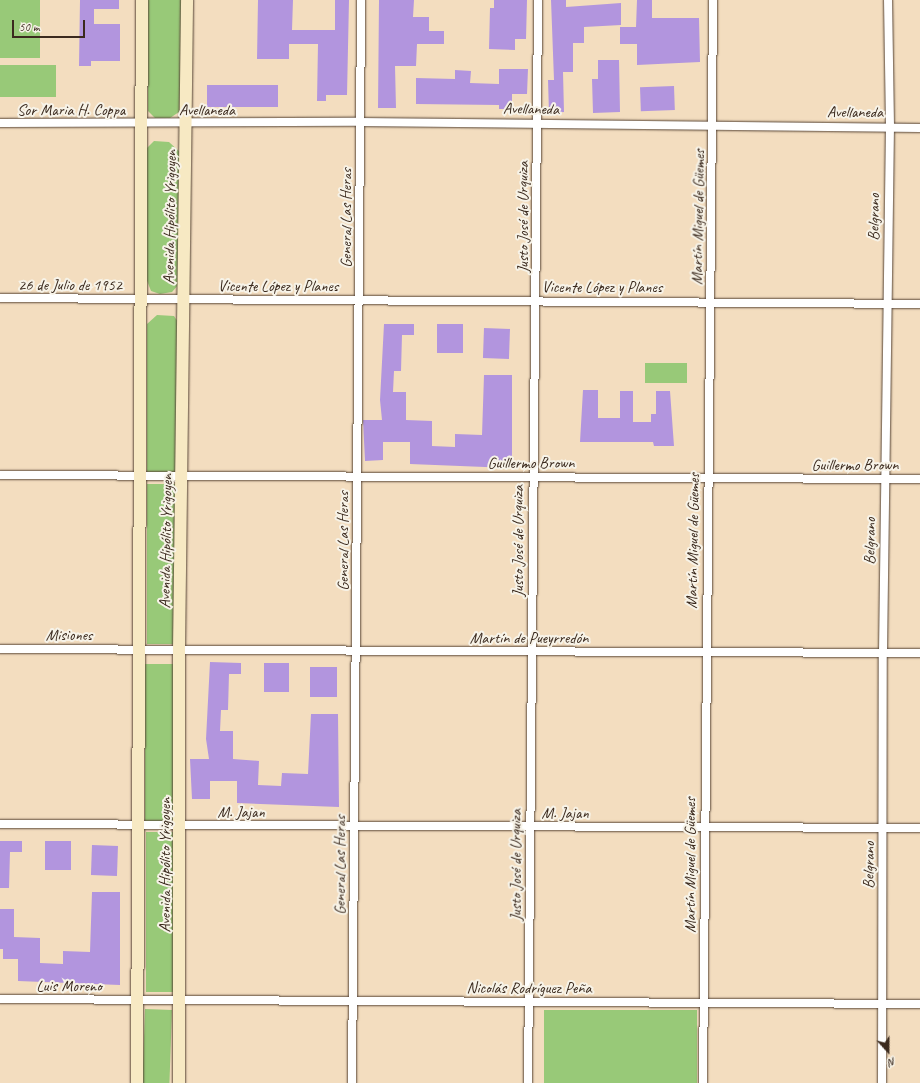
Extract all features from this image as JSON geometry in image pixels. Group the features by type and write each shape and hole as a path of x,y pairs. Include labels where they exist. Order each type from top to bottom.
{"main road":[{"name":"Avenida Hipólito Yrigoyen","path":"137,1083 142,0"},
{"name":"Avenida Hipólito Yrigoyen","path":"179,1083 181,826 180,650 186,300 187,0"}],"street":[{"name":"General Las Heras","path":"352,1083 360,300 359,122 361,0"},
{"name":"Justo José de Urquiza","path":"528,1083 533,477 537,301 538,0"},
{"name":"Martín Miguel de Güemes","path":"703,1083 708,478 714,126 713,0"},
{"name":"Belgrano","path":"882,1083 880,1004 883,828 886,304 890,126 888,0"},
{"name":"Avellaneda","path":"142,124 359,122 714,126 890,126 920,128"},
{"name":"Sor Maria H. Coppa","path":"0,123 142,124"},
{"name":"26 de Julio de 1952","path":"0,298 141,299"},
{"name":"Vicente López y Planes","path":"141,299 920,304"},
{"name":"Guillermo Brown","path":"0,475 920,479"},
{"name":"Misiones","path":"0,649 138,650"},
{"name":"Martín de Pueyrredón","path":"138,650 920,653"},
{"name":"M. Jajan","path":"0,824 139,826 920,828"},
{"name":"Luis Moreno","path":"0,999 137,1000"},
{"name":"Nicolás Rodríguez Peña","path":"137,1000 180,999 353,1002 920,1004"}],"green space":[{"path":"0,0 40,0 40,58 0,58"},
{"path":"148,0 182,0 182,110 170,118 155,118 148,111"},
{"path":"0,65 56,65 56,97 0,97"},
{"path":"154,141 169,142 181,153 179,284 172,292 160,294 151,291 146,278 146,149"},
{"path":"157,315 174,316 180,325 178,472 147,472 147,324"},
{"path":"645,363 687,363 687,383 645,383"},
{"path":"147,484 176,484 176,644 147,644"},
{"path":"145,664 174,664 174,822 145,822"},
{"path":"146,832 173,832 173,992 146,992"},
{"path":"145,1009 172,1010 169,1083 142,1083"},
{"path":"544,1010 697,1010 697,1083 544,1083"}],"building":[{"path":"80,0 119,0 119,9 94,9 94,24 120,24 120,61 91,61 91,66 79,66"},
{"path":"258,0 293,0 292,30 335,30 335,0 349,0 347,95 326,95 326,101 317,101 318,44 289,44 289,59 257,59"},
{"path":"379,0 414,0 413,17 429,17 429,31 444,31 444,44 417,44 416,66 395,66 396,108 378,108"},
{"path":"494,0 527,0 526,39 515,39 515,50 489,49 490,8 494,8"},
{"path":"551,0 566,0 566,7 621,3 621,25 584,27 584,43 573,43 573,72 563,72 564,112 549,113 548,80 554,80"},
{"path":"637,0 652,0 652,18 699,18 700,62 637,65 637,44 620,44 620,27 636,27"},
{"path":"598,60 619,60 620,112 593,113 592,79 598,79"},
{"path":"499,69 528,69 527,94 512,94 512,109 499,109 499,105 416,104 416,78 455,79 455,70 471,71 470,83 499,84"},
{"path":"207,85 278,85 278,107 207,107"},
{"path":"674,86 675,110 641,111 640,87"},
{"path":"384,324 414,324 414,335 402,335 401,371 394,371 393,392 406,392 406,420 432,421 432,446 455,447 455,434 482,435 484,375 512,375 512,468 410,464 410,442 383,442 383,460 365,461 363,420 382,420 380,400"},
{"path":"437,324 463,324 463,353 437,353"},
{"path":"484,328 510,329 509,359 483,358"},
{"path":"583,390 598,390 598,418 620,418 620,391 633,391 633,422 651,422 651,414 656,414 656,391 670,391 674,446 654,446 653,442 580,442"},
{"path":"210,662 241,663 241,674 229,674 228,710 221,710 220,731 233,731 233,759 259,761 258,785 281,786 282,773 308,774 311,714 338,714 339,807 237,803 237,781 210,781 210,799 192,799 190,759 209,759 206,739"},
{"path":"264,663 289,663 289,692 264,692"},
{"path":"310,667 337,667 337,697 310,697"},
{"path":"0,841 22,841 22,852 10,852 9,888 0,888"},
{"path":"45,841 71,841 71,870 45,870"},
{"path":"92,845 118,846 117,876 91,875"},
{"path":"92,892 120,892 120,985 18,981 18,959 3,959 3,949 0,949 0,909 14,909 14,937 40,938 40,963 63,964 63,951 90,952"}]}
